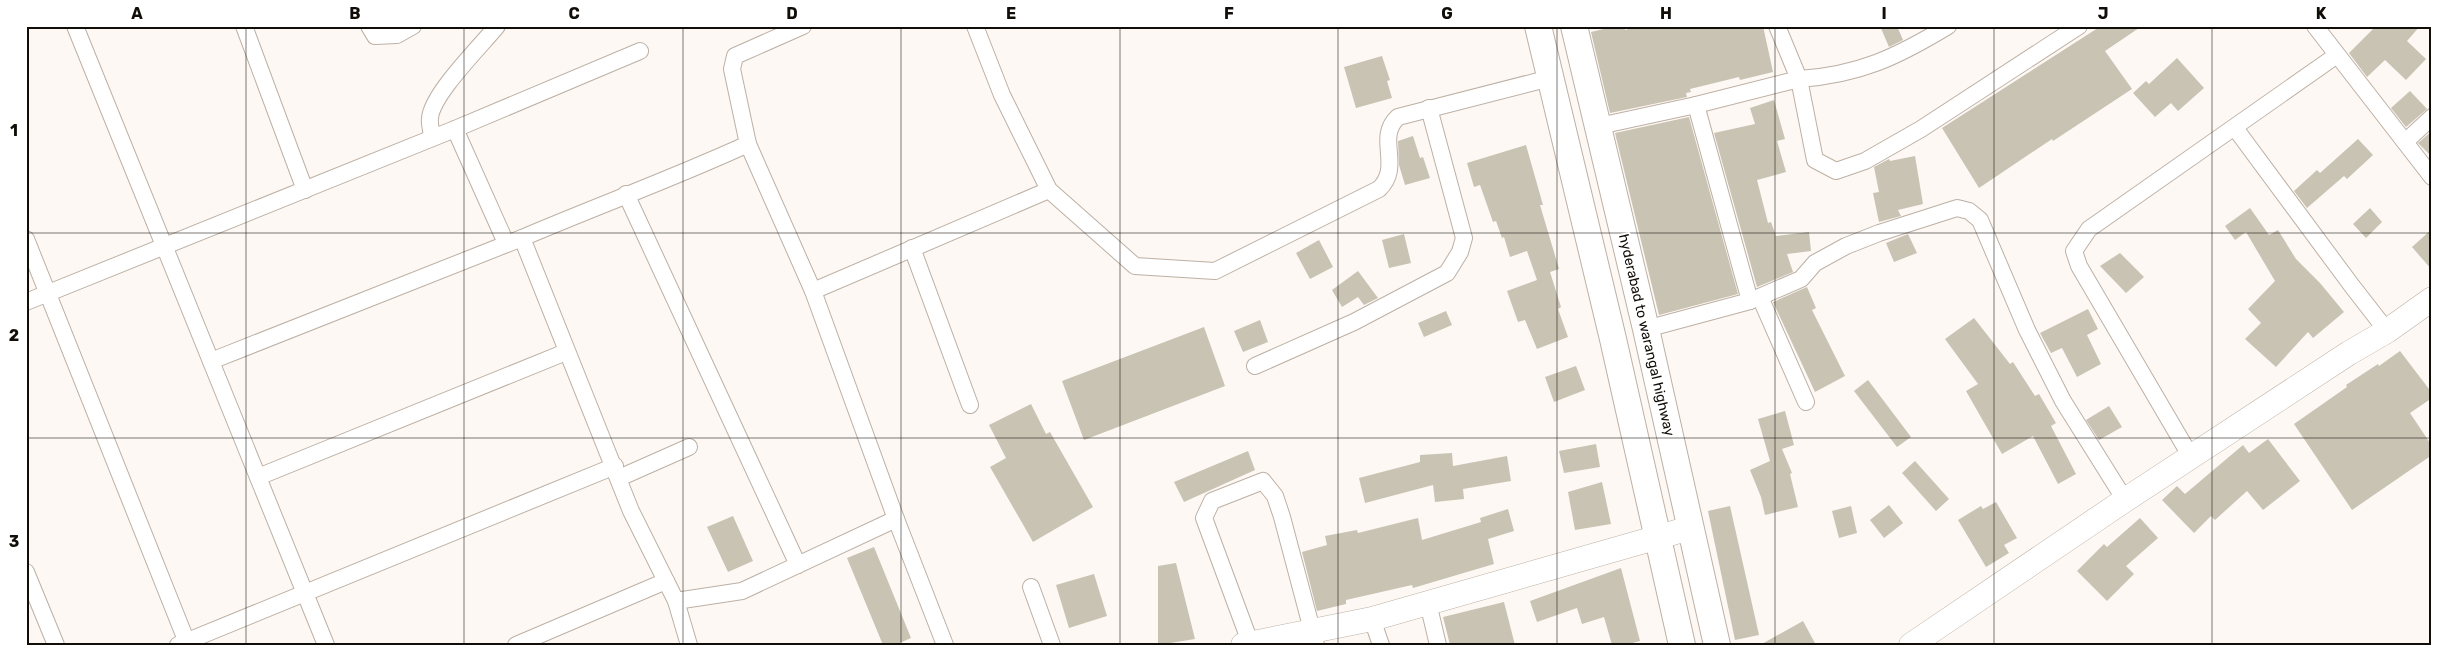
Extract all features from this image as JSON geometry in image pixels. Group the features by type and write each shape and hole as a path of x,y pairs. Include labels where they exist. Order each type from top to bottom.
{"main road":[{"path":"1538,26 1682,645"},
{"name":"hyderabad to warangal highway","path":"1574,26 1646,329 1717,645"}],"street":[{"path":"74,26 326,645"},
{"path":"244,26 305,190"},
{"path":"369,26 375,36 397,35 413,26"},
{"path":"432,138 430,117 445,85 478,50 497,26"},
{"path":"803,26 736,56 732,69 748,144 813,291 896,519 945,645"},
{"path":"975,26 1002,95 1049,190 1135,266 1215,271 1379,189 1386,182 1390,174 1388,136 1392,123 1398,117 1550,78"},
{"path":"1777,26 1799,80 1815,160 1836,171 1865,161 1921,129 2079,26"},
{"path":"1599,126 1799,80 1826,78 1874,66 1948,26"},
{"path":"2315,26 2432,177"},
{"path":"26,302 455,129 640,51"},
{"path":"2191,458 2079,266 2074,251 2089,229 2337,55"},
{"path":"1696,105 1755,299 1806,402"},
{"path":"1255,366 1354,322 1447,273 1460,252 1464,238 1429,108"},
{"path":"2405,142 2432,117"},
{"path":"2235,128 2346,279 2387,331"},
{"path":"455,129 506,243"},
{"path":"210,360 522,238 626,194 683,174 748,144"},
{"path":"813,291 1049,190"},
{"path":"626,194 798,565"},
{"path":"1646,329 1755,299 1801,279 1815,263 1846,246 1879,233 1956,208 1969,210 1980,220 2026,330 2063,401 2125,500"},
{"path":"26,238 50,292 185,644 306,594 617,472 689,447"},
{"path":"522,238 554,315 566,352 617,472 631,510 676,601 689,645"},
{"path":"912,248 970,405"},
{"path":"1911,645 2125,500 2349,353 2387,331 2432,299"},
{"path":"258,477 566,352"},
{"path":"1315,637 1282,517 1274,496 1263,481 1212,501 1204,518 1246,644 1315,637 1428,603 1658,539 1690,528"},
{"path":"676,601 742,591 896,519"},
{"path":"28,579 56,645"},
{"path":"516,645 666,581"},
{"path":"1031,587 1052,645"},
{"path":"1428,603 1438,645"},
{"path":"1372,619 1381,645"}],"building":[{"path":"1624,26 1625,30 1640,26 1763,26 1773,72 1740,80 1739,77 1690,89 1691,92 1686,93 1687,97 1610,113 1591,32"},
{"path":"1880,26 1897,26 1903,40 1889,47"},
{"path":"2101,26 2142,26 2105,51 2132,89 1979,188 1942,128"},
{"path":"2376,26 2420,26 2407,41 2426,59 2406,80 2385,60 2367,77 2349,53"},
{"path":"1382,56 1390,80 1387,81 1392,98 1356,108 1344,67"},
{"path":"2177,58 2204,88 2178,111 2171,103 2155,117 2133,93 2146,81 2149,84"},
{"path":"2410,91 2427,109 2406,127 2391,108"},
{"path":"1774,100 1785,139 1777,141 1786,172 1757,180 1768,223 1771,222 1776,236 1809,232 1811,251 1787,254 1793,272 1757,287 1714,133 1755,124 1750,108"},
{"path":"1689,117 1738,294 1659,315 1615,133"},
{"path":"2432,131 2432,157 2418,143"},
{"path":"1413,136 1420,158 1423,157 1430,178 1405,185 1399,165 1398,141"},
{"path":"2358,139 2373,155 2347,179 2344,176 2307,208 2294,191 2317,170 2320,173"},
{"path":"1526,145 1543,205 1540,205 1559,269 1550,272 1561,307 1558,309 1568,337 1537,349 1525,320 1518,322 1507,291 1537,280 1527,251 1510,257 1504,237 1502,238 1496,221 1493,222 1480,185 1474,187 1467,163"},
{"path":"1915,156 1923,204 1898,210 1901,216 1879,222 1873,193 1879,192 1874,167 1889,159 1890,161"},
{"path":"2250,208 2269,235 2278,230 2296,259 2320,283 2344,312 2313,338 2308,332 2276,367 2245,339 2261,323 2248,309 2275,281 2246,232 2235,240 2225,226"},
{"path":"2370,208 2382,222 2366,238 2353,224"},
{"path":"2432,229 2432,270 2412,247"},
{"path":"1404,234 1411,263 1389,268 1382,240"},
{"path":"1908,234 1917,253 1894,262 1886,243"},
{"path":"1319,240 1333,267 1310,279 1296,253"},
{"path":"2120,253 2144,277 2126,293 2100,266"},
{"path":"1358,271 1378,298 1364,305 1358,297 1342,307 1332,290"},
{"path":"1807,287 1816,308 1812,310 1845,376 1815,392 1773,302"},
{"path":"2088,309 2098,329 2087,335 2101,364 2077,377 2062,348 2051,353 2040,333"},
{"path":"1446,311 1452,325 1424,337 1418,323"},
{"path":"1974,318 2010,364 2013,362 2035,396 2039,394 2056,423 2051,426 2076,474 2058,484 2033,436 2002,454 1966,391 1978,384 1945,339"},
{"path":"1260,320 1268,342 1243,352 1234,331"},
{"path":"1204,327 1225,386 1084,440 1062,381"},
{"path":"2400,351 2432,393 2432,398 2410,413 2432,446 2432,455 2352,510 2294,424 2347,387 2346,385 2378,364 2379,366"},
{"path":"1576,366 1585,390 1554,402 1545,377"},
{"path":"1868,380 1911,437 1897,447 1854,391"},
{"path":"1031,404 1046,434 1050,432 1093,507 1033,542 990,467 1006,458 989,425"},
{"path":"2109,406 2122,427 2099,440 2086,420"},
{"path":"1785,411 1794,445 1782,449 1792,473 1790,474 1798,507 1765,515 1761,497 1750,470 1770,461 1758,419"},
{"path":"2268,439 2300,481 2263,510 2247,491 2215,520 2211,516 2194,533 2162,500 2177,486 2185,494 2243,445 2249,453"},
{"path":"1596,444 1600,467 1564,473 1559,451"},
{"path":"1248,451 1255,470 1184,502 1174,482"},
{"path":"1452,453 1453,466 1507,456 1511,481 1463,489 1464,499 1435,502 1433,485 1365,503 1359,478 1420,462 1420,455"},
{"path":"1915,461 1949,499 1936,511 1902,473"},
{"path":"1602,482 1611,524 1575,530 1568,492"},
{"path":"1996,502 2017,538 2004,545 2009,553 1986,567 1958,520 1981,506 1983,509"},
{"path":"1889,505 1903,523 1884,538 1870,520"},
{"path":"1730,506 1759,635 1735,640 1708,511"},
{"path":"1851,506 1857,533 1839,538 1832,511"},
{"path":"1508,509 1514,531 1488,539 1494,564 1413,588 1412,585 1346,600 1346,604 1317,611 1302,552 1327,545 1325,536 1357,530 1358,533 1418,518 1422,540 1481,522 1480,518"},
{"path":"733,516 753,561 728,572 707,527"},
{"path":"2140,518 2158,538 2126,566 2134,574 2107,601 2077,571 2104,544 2107,547"},
{"path":"874,547 911,638 895,645 883,645 847,558"},
{"path":"1176,563 1195,639 1158,645 1158,566"},
{"path":"1621,568 1640,641 1625,645 1612,645 1604,617 1582,624 1577,608 1537,622 1530,601"},
{"path":"1094,574 1107,616 1069,628 1056,585"},
{"path":"1504,602 1515,645 1450,645 1443,617"},
{"path":"1803,621 1816,645 1760,645"}]}
